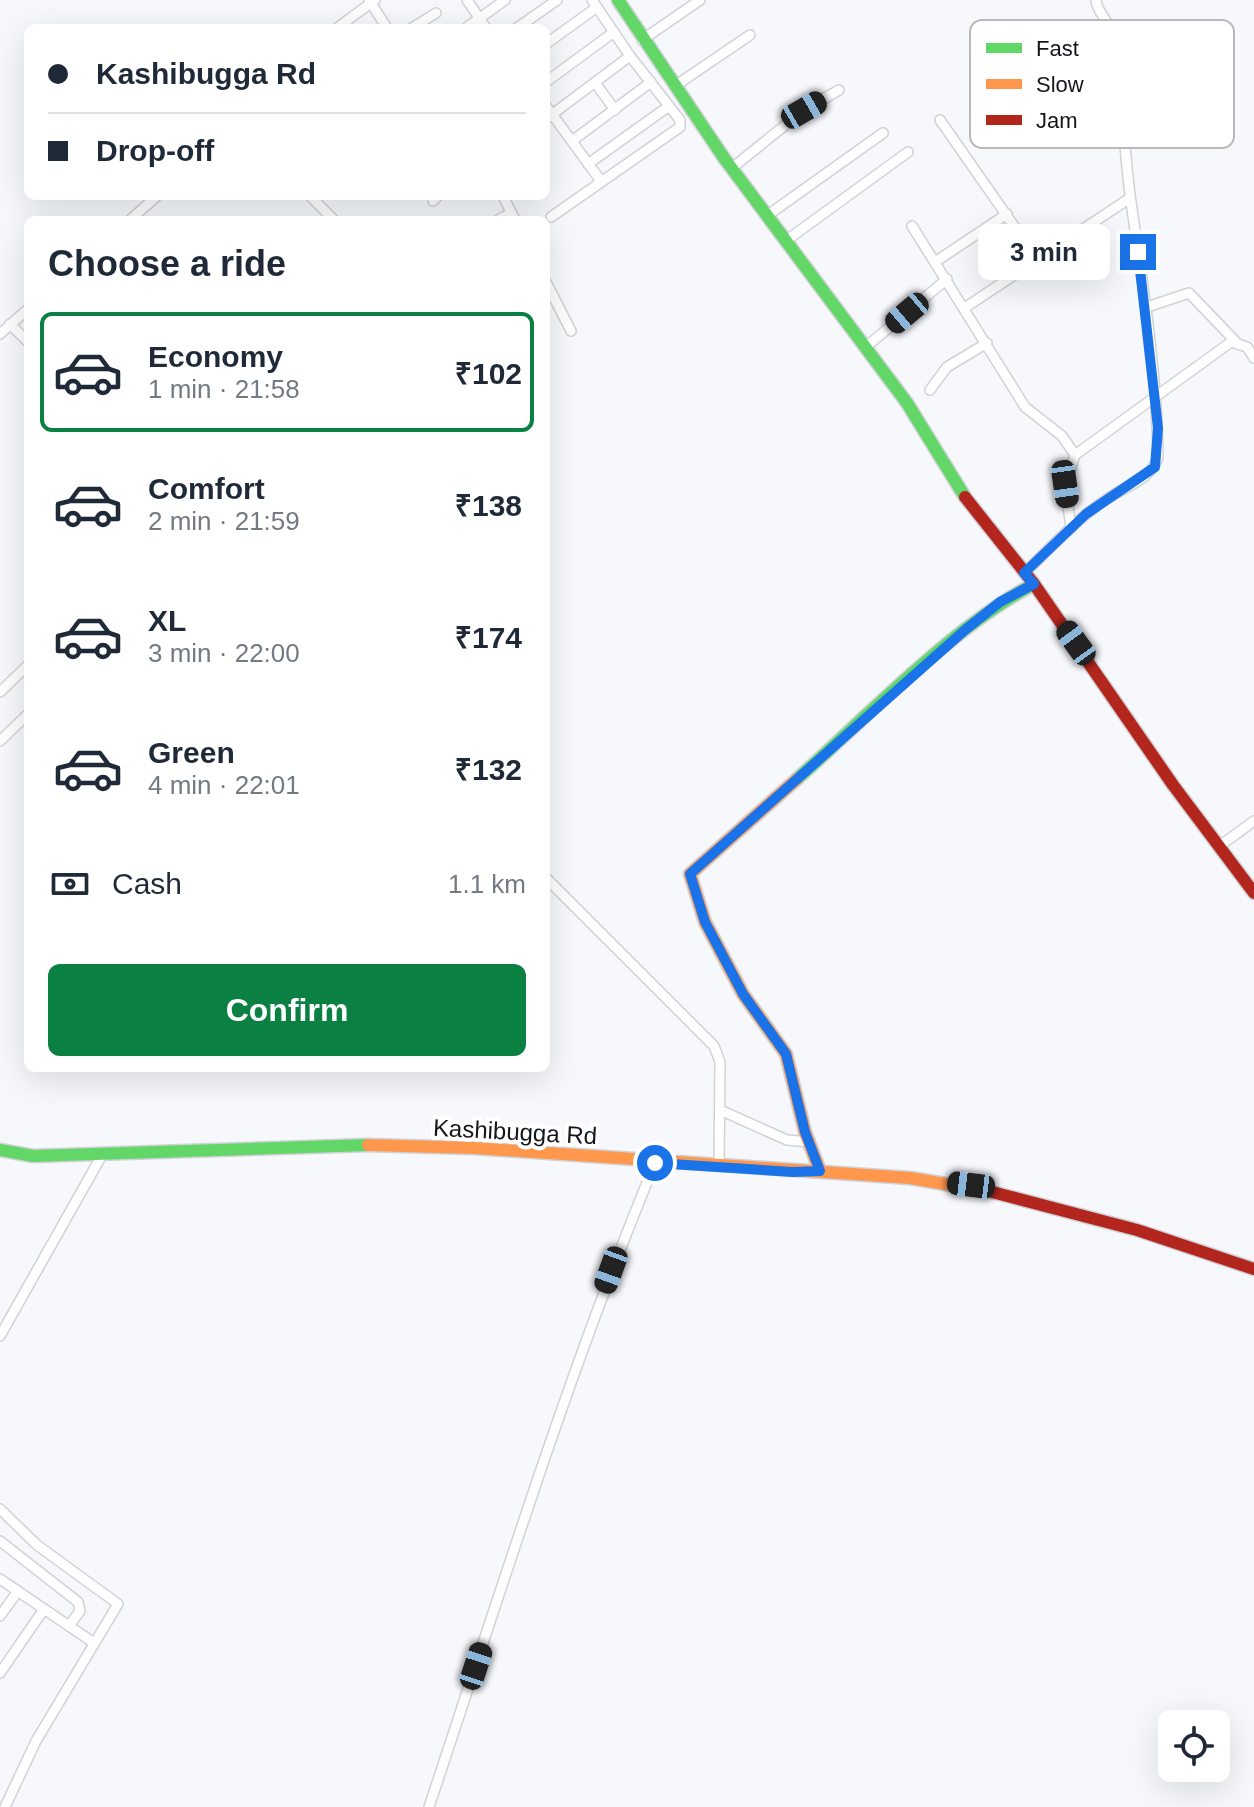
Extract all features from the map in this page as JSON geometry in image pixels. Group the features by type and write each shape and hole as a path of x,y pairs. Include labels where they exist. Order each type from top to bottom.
{"street":[{"path":"467,0 483,24"},
{"path":"471,24 505,0"},
{"path":"523,24 557,0"},
{"path":"618,0 642,40 732,168 867,346 971,507 1034,584 1173,785 1254,893"},
{"path":"642,40 700,0"},
{"path":"1096,0 1097,9 1106,20"},
{"path":"342,24 371,1 385,24"},
{"path":"550,41 594,4 680,120 680,127 551,217"},
{"path":"418,24 436,13"},
{"path":"550,79 614,32"},
{"path":"675,86 750,35"},
{"path":"550,112 596,84 630,56"},
{"path":"572,141 651,82"},
{"path":"596,84 615,110"},
{"path":"732,168 804,110 839,90"},
{"path":"588,164 669,106"},
{"path":"550,115 601,181"},
{"path":"940,120 1037,259"},
{"path":"768,215 883,133"},
{"path":"1024,573 1071,528 1155,467 1158,457 1147,307 1130,198 1127,148"},
{"path":"787,240 908,152"},
{"path":"966,307 1130,198"},
{"path":"134,216 152,200"},
{"path":"314,200 330,216"},
{"path":"935,262 1007,214"},
{"path":"912,226 966,307 1025,407 1062,436 1075,455"},
{"path":"867,346 947,279"},
{"path":"550,290 571,331"},
{"path":"1147,307 1189,293 1239,345"},
{"path":"0,334 24,312"},
{"path":"10,324 24,338"},
{"path":"1071,528 1065,484 1075,455 1231,342 1247,347 1254,358"},
{"path":"930,390 947,367 987,343"},
{"path":"820,1171 809,1142 786,1054 737,983 705,922 690,874 965,630 1000,602 1034,584"},
{"path":"0,692 24,669"},
{"path":"0,741 24,718"},
{"path":"1221,845 1254,821"},
{"path":"550,882 714,1046 720,1062 719,1165"},
{"path":"720,1110 787,1140 809,1142"},
{"name":"Kashibugga Rd","path":"0,1150 33,1156 370,1145 487,1148 655,1163 820,1171 971,1185 1058,1206 1079,1216 1139,1231 1254,1269"},
{"path":"0,1336 102,1155"},
{"path":"429,1807 539,1483 564,1396 655,1163"},
{"path":"0,1509 37,1545 118,1604 41,1732 5,1807"},
{"path":"0,1541 78,1602 80,1611 69,1626"},
{"path":"0,1579 94,1643"},
{"path":"0,1616 18,1591"},
{"path":"0,1673 44,1609"},
{"path":"0,1786 12,1791"}],"traffic: fast":[{"path":"618,0 724,158 907,403 965,497"},
{"path":"797,779 941,648 1003,602 1034,584"},
{"path":"0,1150 33,1156 368,1145"}],"traffic: slow":[{"path":"797,779 690,874 705,922 743,994 786,1054 805,1132 820,1171"},
{"path":"368,1145 474,1148 910,1178 992,1192"}],"traffic: jam":[{"path":"965,497 1034,584 1173,785 1254,893"},
{"path":"992,1192 1137,1230 1254,1269"}],"route":[{"path":"655,1163 820,1171 805,1132 786,1054 743,994 705,922 690,874 828,755 965,630 1000,602 1034,584 1024,573 1086,514 1144,478 1155,467 1158,428 1147,307 1138,252"}]}
